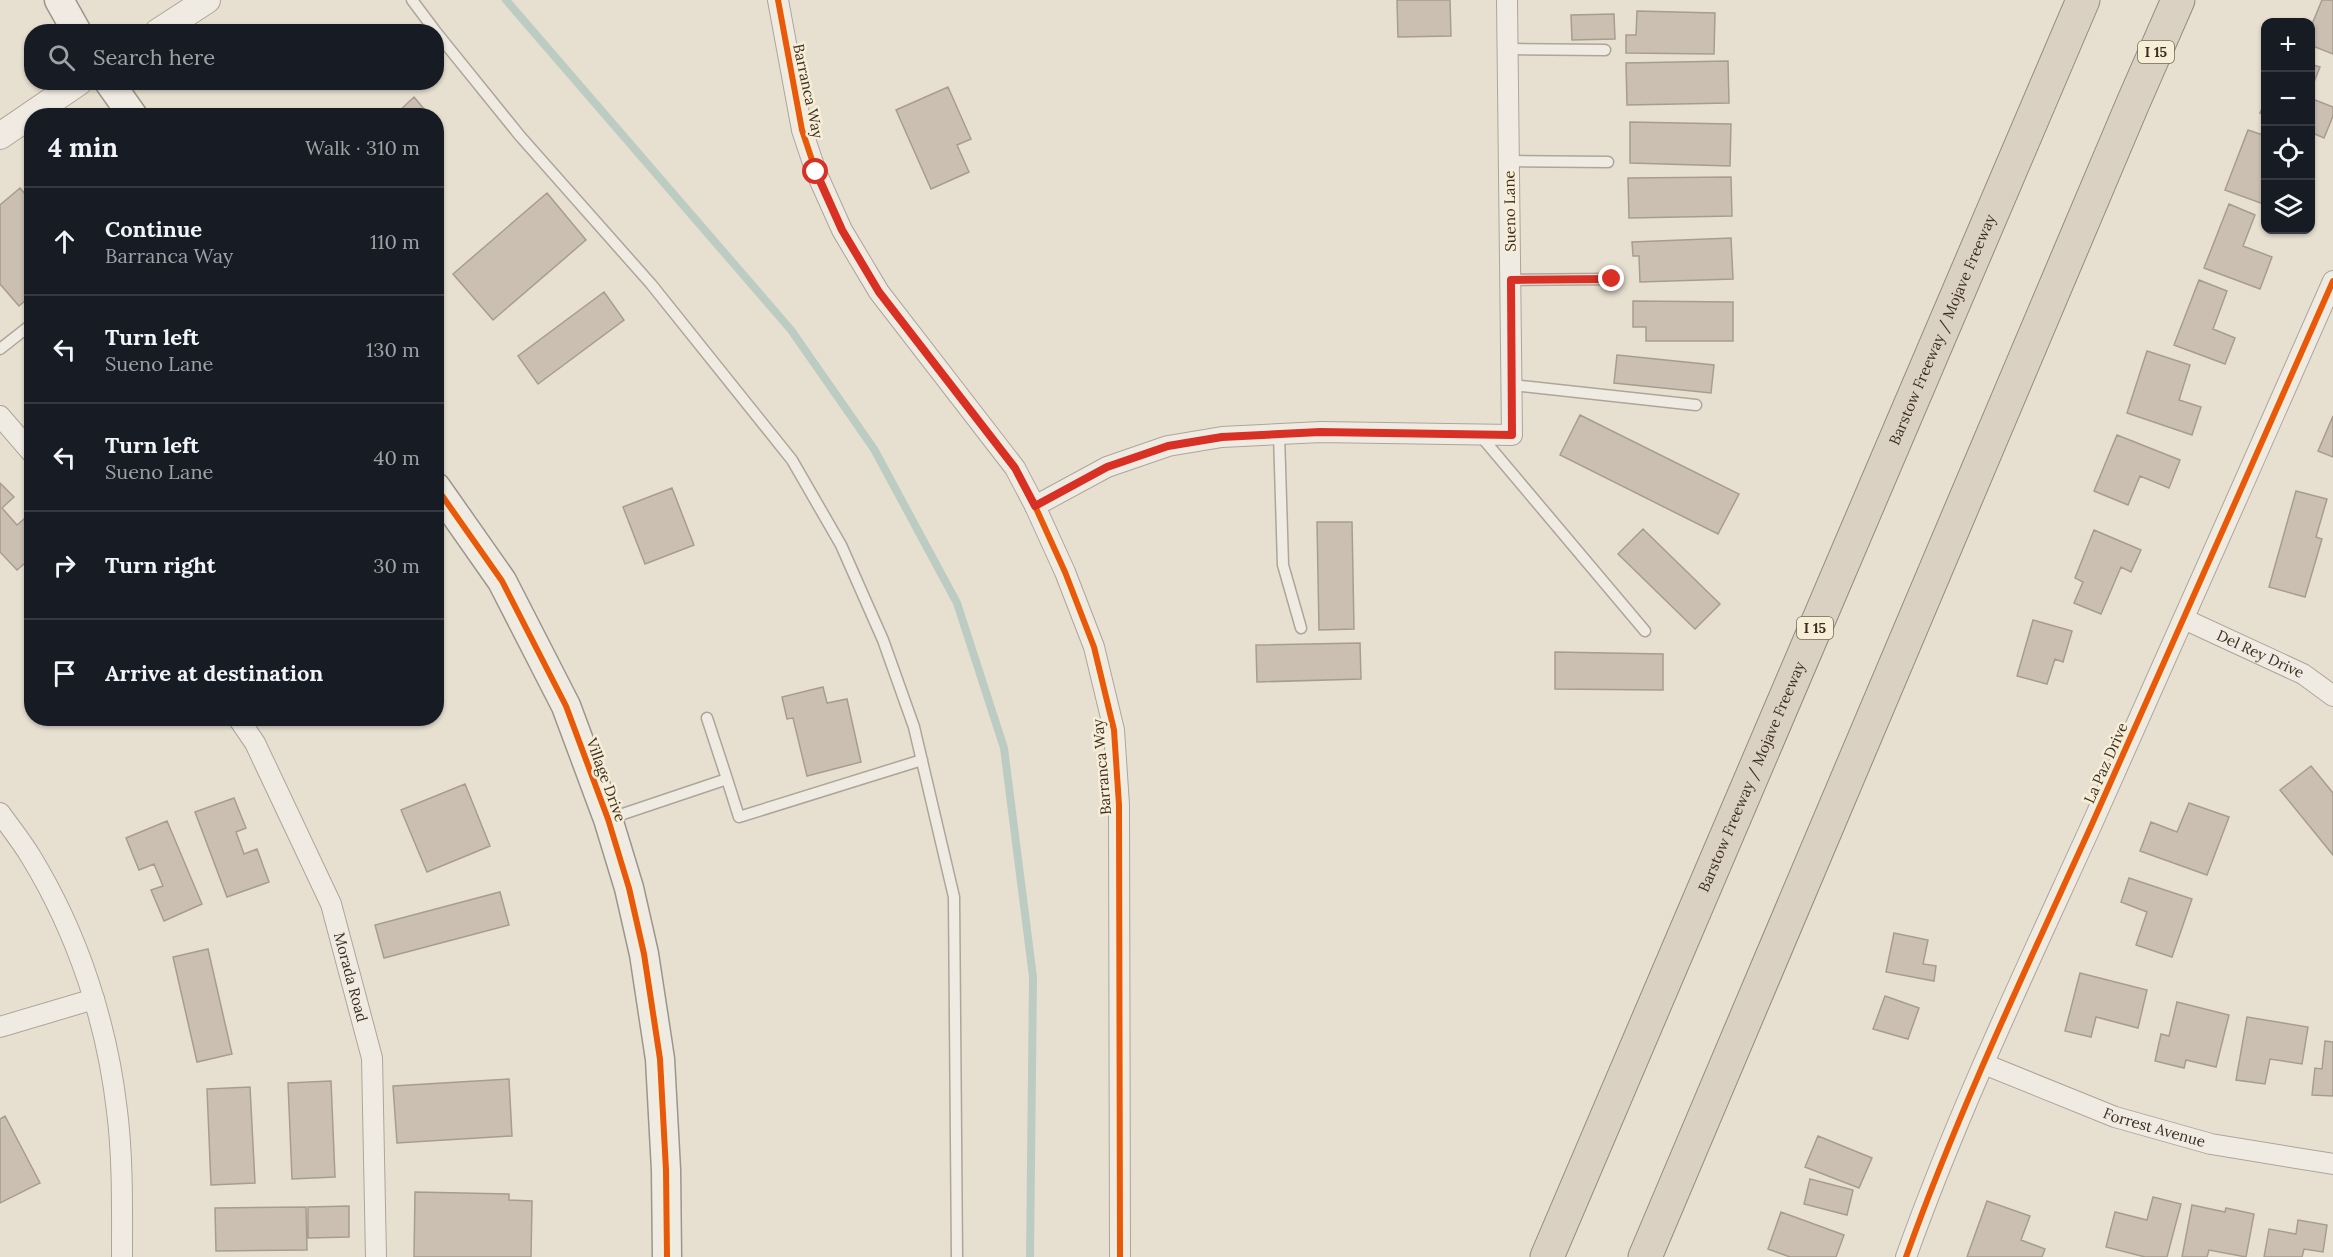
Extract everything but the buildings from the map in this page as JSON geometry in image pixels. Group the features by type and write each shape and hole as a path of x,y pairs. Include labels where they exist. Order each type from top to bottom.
{"highway":[{"name":"Barstow Freeway / Mojave Freeway","path":"1547,1257 2084,0"},
{"name":"I 15","path":"1645,1257 2178,0"}],"main road":[{"path":"59,0 72,24"},
{"path":"115,90 127,108"},
{"name":"Village Drive","path":"444,499 508,591 566,706 608,819 644,954 660,1059 666,1170 667,1257"}],"street":[{"path":"170,24 207,0"},
{"name":"Barranca Way","path":"778,0 801,130 816,172 842,230 879,292 1015,468 1065,572 1095,647 1114,730 1119,806 1120,1257"},
{"name":"Sueno Lane","path":"1035,506 1107,467 1168,446 1222,437 1320,432 1512,435 1507,0"},
{"path":"41,108 67,90"},
{"path":"0,136 24,120"},
{"name":"La Paz Drive","path":"1906,1257 1984,1064 2328,304 2333,281"},
{"path":"0,416 24,444"},
{"name":"Del Rey Drive","path":"2184,619 2303,674 2333,696"},
{"name":"Morada Road","path":"243,726 255,743 331,904 372,1058 376,1257"},
{"path":"0,813 31,857 65,921 94,999 108,1054 117,1112 122,1257"},
{"path":"0,1027 94,999"},
{"name":"Forrest Avenue","path":"1984,1064 2115,1117 2211,1144 2333,1164"}],"lane":[{"path":"412,0 430,24"},
{"path":"444,42 520,136 651,284 792,460 841,544 883,640 914,728 954,897 957,1257"},
{"path":"1508,48 1605,50"},
{"path":"1509,161 1608,162"},
{"path":"1511,280 1612,279"},
{"path":"0,349 24,330"},
{"path":"1512,385 1696,405"},
{"path":"1279,434 1283,565 1301,628"},
{"path":"1479,434 1645,631"},
{"path":"707,718 740,817 922,759"},
{"path":"608,819 727,779"}],"waterway":[{"path":"506,0 791,330 874,449 957,603 1004,748 1033,977 1030,1257"}],"cycle path":[{"path":"778,0 802,130 816,172 842,230 879,292 1015,468 1065,572 1094,647 1114,730 1119,805 1120,1257"},
{"path":"1906,1257 1948,1147 1994,1039 2333,281"},
{"path":"444,498 502,581 566,706 608,819 629,888 644,954 660,1059 666,1170 667,1257"}],"route":[{"path":"816,172 842,230 879,292 1015,468 1035,506 1107,467 1168,446 1222,437 1320,432 1512,435 1511,280 1612,279"}]}
